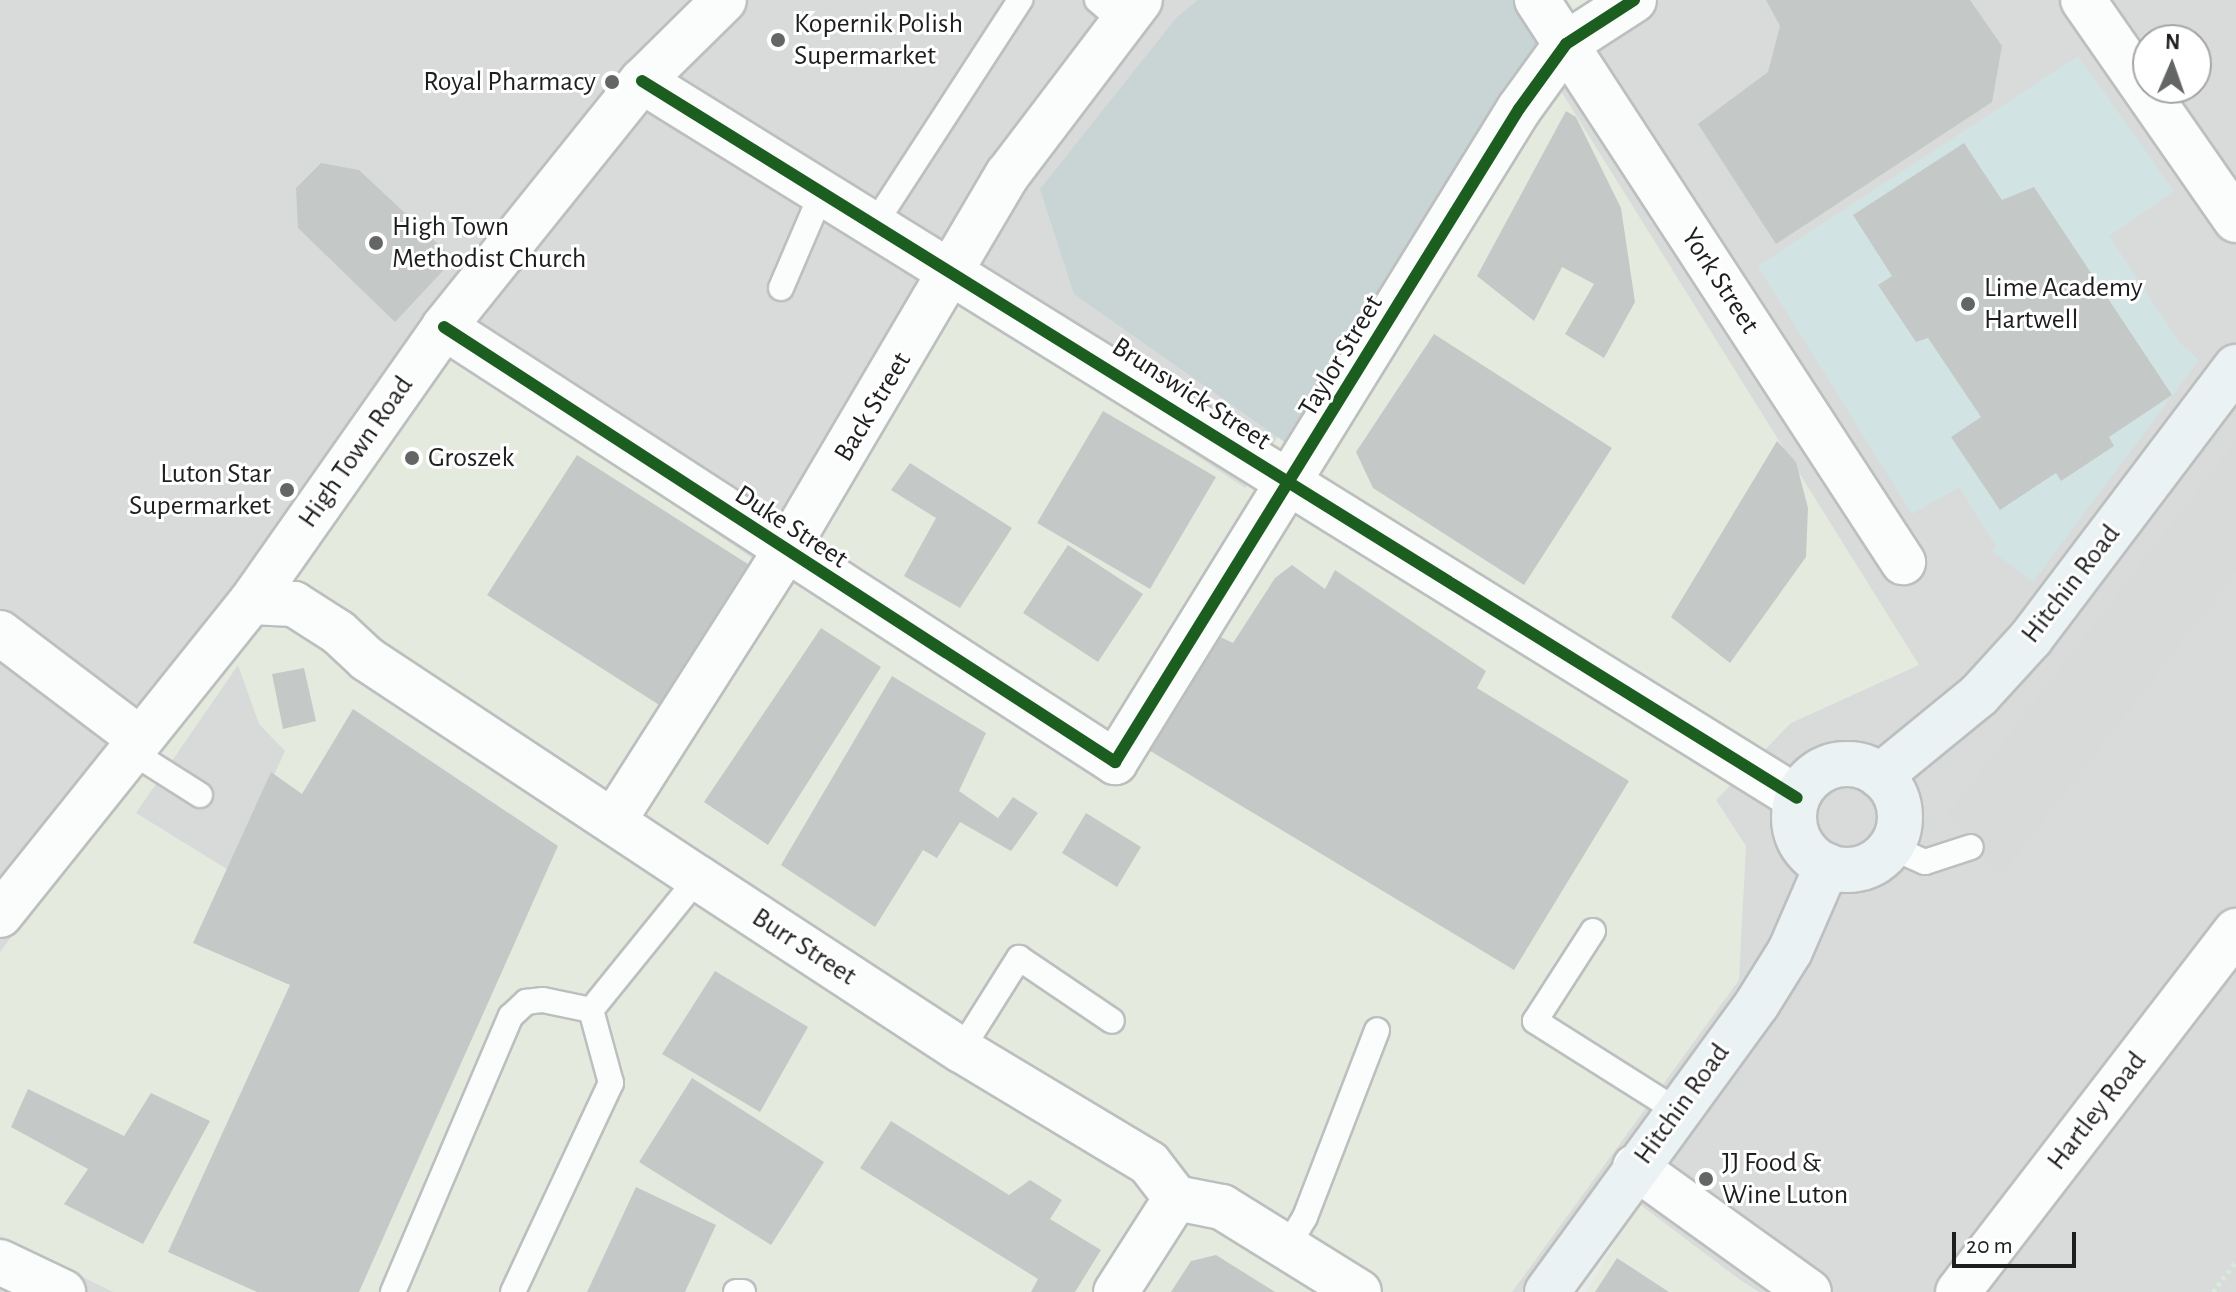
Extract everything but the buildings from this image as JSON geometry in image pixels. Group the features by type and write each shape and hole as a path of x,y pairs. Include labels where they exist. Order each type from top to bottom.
{"street":[{"name":"High Town Road","path":"0,915 134,744 251,602 444,327 642,81 724,0"},
{"name":"York Street","path":"1537,0 1903,562"},
{"name":"Taylor Street","path":"1115,762 1290,486 1519,109 1566,44 1634,0"},
{"path":"2083,0 2236,220"},
{"name":"Back Street","path":"614,820 785,552 955,270 1008,174 1120,7"},
{"name":"Brunswick Street","path":"642,81 955,270 1290,486 1797,798"},
{"name":"Duke Street","path":"444,327 785,552 1115,762"},
{"name":"Hitchin Road","path":"1880,776 1979,695 2031,638 2236,367"},
{"name":"Burr Street","path":"251,602 294,604 698,878 961,1050 1149,1163 1176,1198"},
{"path":"0,633 134,744"},
{"path":"1837,764 1855,764 1880,776 1899,802 1901,820 1891,847 1864,868 1827,866 1806,851 1795,827 1797,798 1814,775 1837,764"},
{"name":"Hitchin Road","path":"1547,1292 1674,1109 1757,1004 1790,951 1827,866"},
{"name":"Hartley Road","path":"1958,1292 2236,931"},
{"path":"1635,1167 1809,1292"},
{"path":"1116,1292 1176,1198 1222,1207 1359,1292"},
{"path":"0,1262 63,1292"}],"lane":[{"path":"876,222 1020,0"},
{"path":"781,288 823,190"},
{"path":"134,744 200,795"},
{"path":"1891,847 1925,862 1971,847"},
{"path":"591,1010 698,878"},
{"path":"1593,931 1535,1021 1674,1109"},
{"path":"961,1050 1019,958 1112,1021"},
{"path":"393,1292 511,1016 526,1002 543,1000 591,1010"},
{"path":"513,1292 611,1083 591,1010"},
{"path":"1287,1247 1305,1217 1377,1030"},
{"path":"736,1292 743,1292"}],"path":[{"path":"2213,1292 2236,1262"}],"shaded area":[{"path":"0,0 2236,0 2236,1292 1759,1292 1593,1189 1525,1292 0,1292"},
{"path":"1198,0 1530,0 1553,47 1286,443 1074,294 1040,189 1177,17"},
{"path":"1468,0 1591,0 1529,40 1919,665 1791,723 1716,800 1746,846 1739,980 1512,1292 113,1292 0,1236 0,952 450,349 788,583 959,298 1245,488 1494,100"},
{"name":"Lime Academy Hartwell","path":"2078,56 2174,191 2109,236 2179,342 2199,360 2033,582 1992,551 1996,546 1959,487 1912,514 1758,266"},
{"path":"2236,440 2236,572 2001,875 1947,815"},
{"path":"238,665 259,724 285,751 230,871 136,813"},
{"path":"1638,1203 1756,1292 1586,1292"}],"cycle path":[{"path":"444,327 1115,762 1519,109 1566,44 1634,0"},
{"path":"642,81 1797,798"}],"place":[{"name":"Kopernik Polish Supermarket","path":"778,40"},
{"name":"Royal Pharmacy","path":"612,82"},
{"name":"High Town Methodist Church","path":"376,243"},
{"name":"Lime Academy Hartwell","path":"1968,304"},
{"name":"Groszek","path":"412,458"},
{"name":"Luton Star Supermarket","path":"287,490"},
{"name":"JJ Food & Wine Luton","path":"1706,1179"}]}
